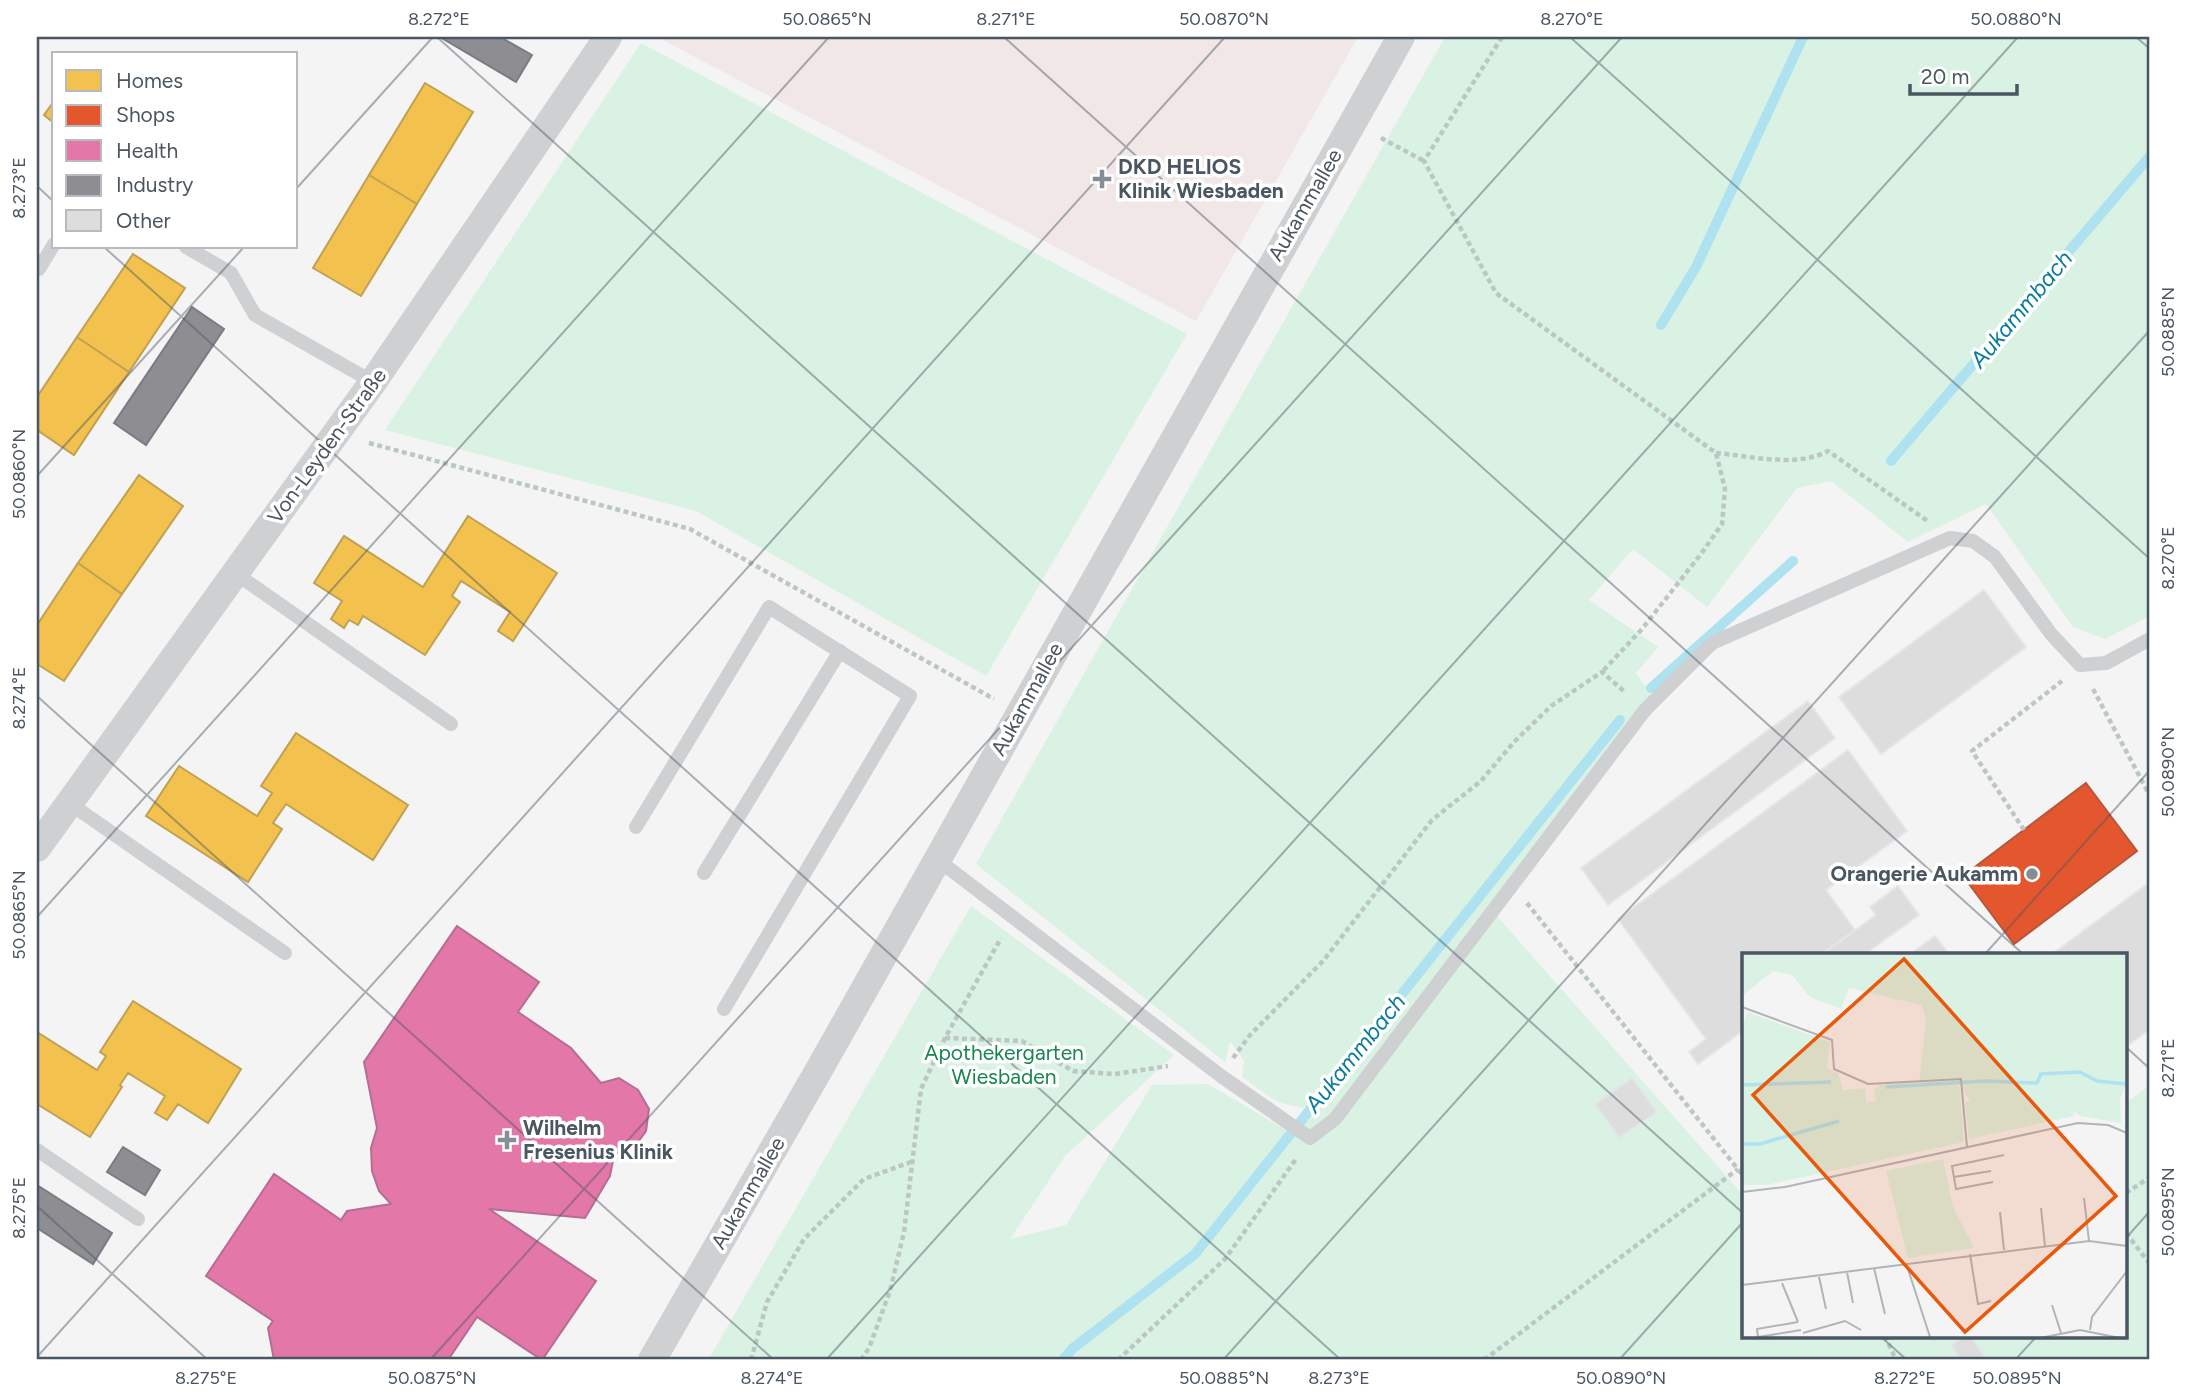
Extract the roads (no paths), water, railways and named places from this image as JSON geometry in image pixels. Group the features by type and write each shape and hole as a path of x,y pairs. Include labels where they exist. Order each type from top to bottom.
{"street":[{"name":"Von-Leyden-Straße","path":"37,848 373,382 608,37"},
{"name":"Aukammallee","path":"652,1360 938,860 1401,37"}],"lane":[{"path":"39,269 52,247"},
{"path":"188,248 231,273 256,315 373,382"},
{"path":"938,860 1220,1076 1310,1138 1335,1119 1645,710 1712,643 1950,538 1973,541 1995,557 2051,634 2080,665 2106,663 2150,639"},
{"path":"235,573 451,724"},
{"path":"636,827 769,607 910,696 724,1009"},
{"path":"705,873 840,651"},
{"path":"69,803 285,953"},
{"path":"37,1150 138,1219"}],"waterway":[{"name":"Aukammbach","path":"1661,325 1696,267 1803,37"},
{"name":"Aukammbach","path":"1891,461 2150,156"},
{"name":"Aukammbach","path":"1651,688 1793,561"},
{"name":"Aukammbach","path":"1063,1360 1072,1349 1195,1254 1620,720"}],"place":[{"name":"DKD HELIOS Klinik Wiesbaden","path":"1102,179"},
{"name":"Orangerie Aukamm","path":"2032,874"},
{"name":"Wilhelm Fresenius Klinik","path":"507,1140"}],"park label":[{"name":"Apothekergarten Wiesbaden","path":"1004,1065"}]}
